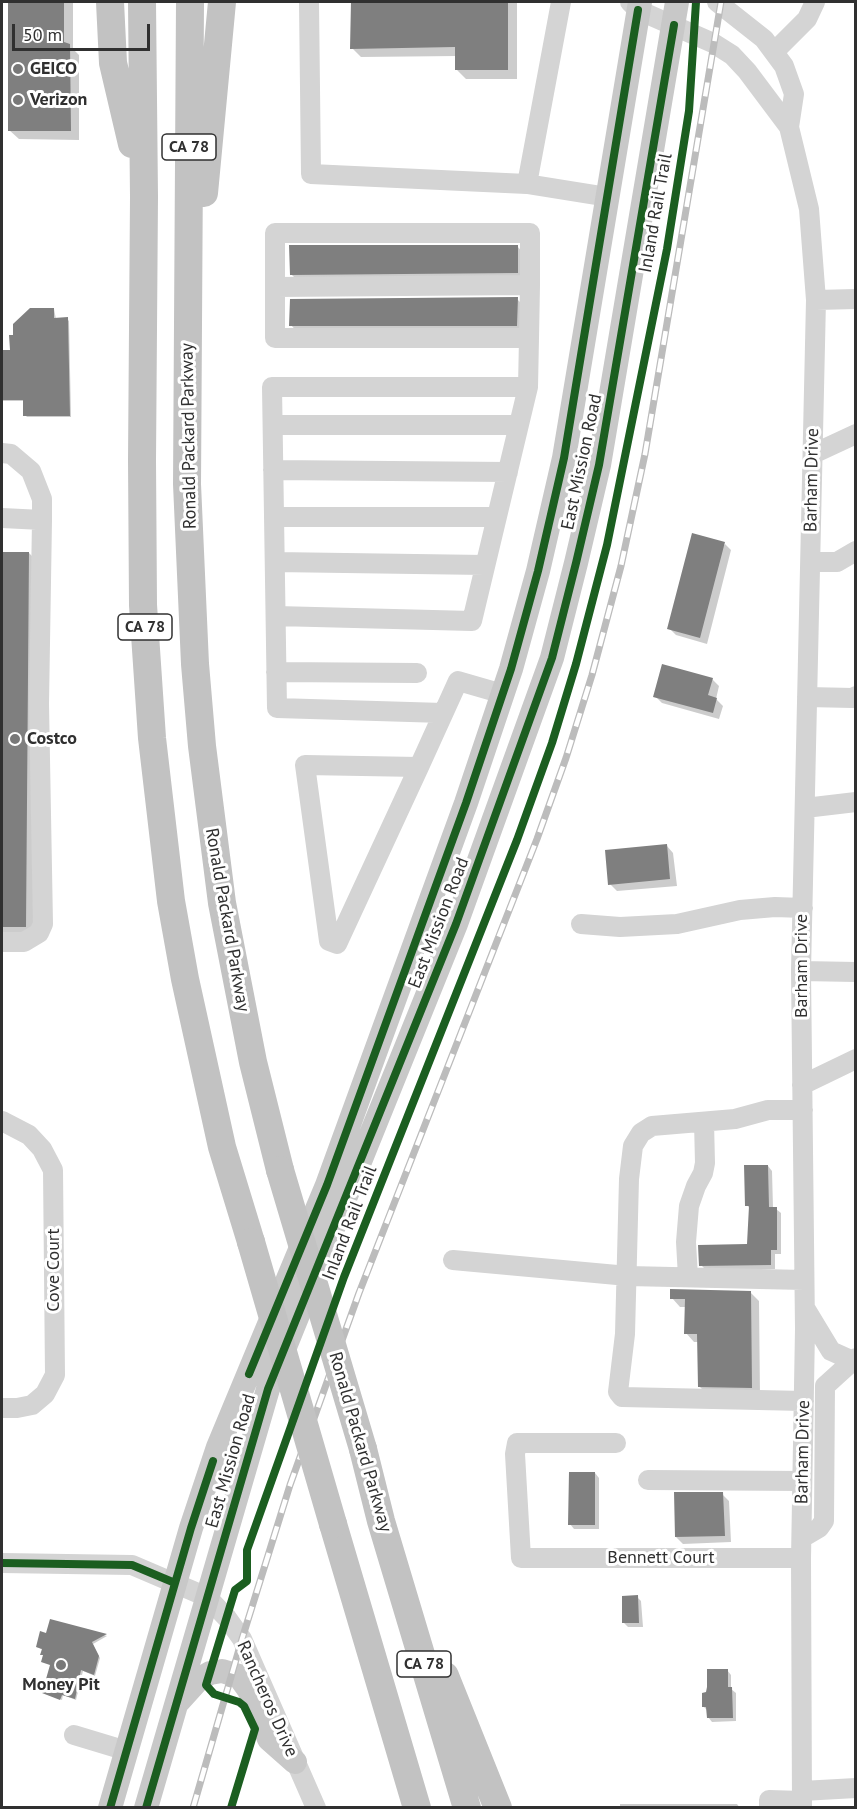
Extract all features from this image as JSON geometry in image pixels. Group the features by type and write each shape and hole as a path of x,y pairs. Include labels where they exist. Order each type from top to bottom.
{"highway":[{"path":"110,2 113,63 144,197"},
{"name":"CA 78","path":"142,2 143,605 156,782 171,901 185,979 222,1146 417,1808"},
{"name":"Ronald Packard Parkway","path":"190,2 187,484 195,664 202,746 222,903 253,1062 280,1170 363,1449 381,1521 467,1808"},
{"path":"188,293 208,173 222,2"},
{"path":"381,1521 498,1808"}],"main road":[{"name":"East Mission Road","path":"146,1808 268,1389 456,924 552,658 599,465 677,2"},
{"name":"East Mission Road","path":"110,1808 191,1528 218,1447 327,1185 470,792 503,694 538,571 564,458 608,197 636,4"},
{"path":"503,694 514,704 524,738"},
{"path":"177,1703 198,1680 210,1673 222,1671 239,1676 249,1690 269,1739 296,1762"}],"street":[{"path":"309,2 311,174 526,184 608,197"},
{"path":"526,184 561,2"},
{"name":"Barham Drive","path":"717,2 764,39 784,66 794,94 789,127 809,210 816,300 801,971 804,1280 802,1800"},
{"path":"774,52 807,19 814,2"},
{"name":"Barham Drive","path":"636,4 732,55 747,71 789,127"},
{"path":"276,616 472,621 528,387 529,338 530,285 530,233 275,233 274,338 529,338"},
{"path":"275,287 530,285"},
{"path":"816,300 855,300"},
{"path":"443,713 277,708 272,387 528,387"},
{"path":"273,425 519,425"},
{"path":"813,454 855,434"},
{"path":"2,453 11,454 31,471 42,499 39,704 43,924 39,933 24,942 2,942"},
{"path":"273,470 507,472"},
{"path":"274,517 496,517"},
{"path":"2,518 42,520"},
{"path":"811,562 837,562 855,550"},
{"path":"275,562 485,565"},
{"path":"276,672 417,673"},
{"path":"419,766 304,765 329,941 337,944 419,766 443,713 458,681 503,694"},
{"path":"807,697 853,698 855,696"},
{"path":"805,808 855,802"},
{"path":"581,924 620,927 676,924 740,910 775,907 802,908"},
{"path":"801,971 855,972"},
{"path":"802,1085 855,1059"},
{"path":"803,1110 768,1110 735,1119 652,1126 641,1132 633,1146 629,1179 625,1335 618,1392 622,1397 804,1401"},
{"name":"Cove Court","path":"2,1121 29,1135 42,1149 53,1170 55,1376 45,1394 32,1405 2,1408"},
{"path":"688,1277 686,1242 690,1206 705,1163 704,1122"},
{"path":"453,1260 628,1276 804,1280"},
{"path":"802,1548 824,1521 825,1386 853,1359 831,1351 804,1306"},
{"name":"Bennett Court","path":"616,1443 517,1443 515,1454 521,1558 802,1548"},
{"path":"648,1480 802,1482"},
{"path":"2,1563 132,1565 207,1597"},
{"name":"Rancheros Drive","path":"207,1597 242,1640 316,1808"},
{"path":"75,1735 127,1751"},
{"path":"769,1808 769,1800 802,1800 855,1788"}],"building":[{"path":"8,2 64,2 64,42 70,44 71,131 8,131"},
{"path":"351,2 508,2 508,70 455,70 455,47 350,49"},
{"path":"289,245 518,245 518,273 290,275"},
{"path":"518,297 517,326 289,326 290,299"},
{"path":"30,308 54,308 54,318 68,317 70,416 23,416 23,400 2,400 2,350 10,350 9,335 13,335 13,324"},
{"path":"692,533 725,542 700,638 667,629"},
{"name":"Costco","path":"2,552 29,552 26,927 2,927"},
{"path":"662,664 713,678 708,695 717,698 713,713 653,697"},
{"path":"667,844 670,879 608,885 605,850"},
{"path":"744,1165 768,1165 769,1207 777,1207 777,1250 771,1250 771,1265 699,1266 698,1245 747,1244 749,1206 745,1206"},
{"path":"670,1289 751,1291 752,1388 698,1387 697,1334 684,1334 685,1299 670,1299"},
{"path":"569,1472 595,1472 595,1525 568,1525"},
{"path":"674,1492 723,1492 725,1536 675,1537"},
{"path":"638,1595 639,1623 622,1623 622,1596"},
{"path":"50,1619 107,1634 92,1642 99,1656 94,1675 81,1670 75,1699 62,1695 60,1700 42,1693 50,1665 41,1662 42,1649 36,1647 40,1631 46,1633"},
{"path":"707,1669 728,1669 728,1687 732,1687 733,1718 707,1718 706,1707 702,1707 702,1693 706,1692"}],"railway":[{"path":"193,1808 290,1485 359,1293 537,839 592,675 621,566 645,454 721,2"}],"cycle path":[{"name":"Inland Rail Trail","path":"231,1808 255,1729 244,1706 239,1702 214,1694 206,1685 235,1590 247,1581 247,1550 344,1277 517,840 552,743 576,664 607,545 667,249 689,111 696,2"},
{"path":"249,1374 327,1185 466,803 511,669 538,571 564,458 638,10"},
{"name":"Inland Rail Trail","path":"146,1808 268,1389 456,924 552,658 599,465 674,25"},
{"path":"110,1808 191,1528 213,1461"},
{"path":"2,1563 132,1565 175,1583"}],"place":[{"name":"GEICO","path":"18,69"},
{"name":"Verizon","path":"18,100"},
{"name":"Costco","path":"15,739"},
{"name":"Money Pit","path":"61,1665"}]}
